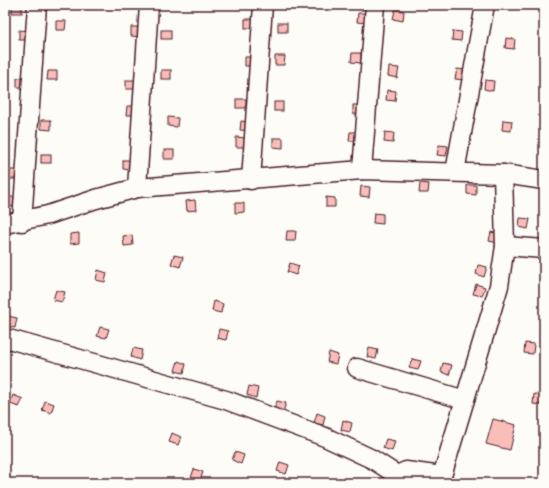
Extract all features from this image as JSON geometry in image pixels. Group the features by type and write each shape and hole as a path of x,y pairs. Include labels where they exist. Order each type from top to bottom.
{"street":[{"path":"37,5 14,223 137,188 362,170 502,174 544,180"},
{"path":"137,188 149,5"},
{"path":"251,180 263,5"},
{"path":"362,170 375,5"},
{"path":"455,172 484,5"},
{"path":"5,338 226,400 325,437 372,459 399,479 406,471 442,476 499,286 505,246 502,174"},
{"path":"505,246 544,249"},
{"path":"357,368 465,400"}],"building":[{"path":"12,5 22,5 22,13 12,13"},
{"path":"395,10 404,11 403,21 393,19"},
{"path":"358,13 367,13 367,23 357,22"},
{"path":"245,19 255,19 255,28 245,28"},
{"path":"56,21 66,21 65,30 56,30"},
{"path":"278,23 287,23 287,32 278,32"},
{"path":"131,27 141,27 141,37 131,36"},
{"path":"19,30 29,31 29,40 19,40"},
{"path":"161,30 171,30 171,39 161,39"},
{"path":"453,31 462,32 461,41 452,40"},
{"path":"506,38 515,39 514,49 505,48"},
{"path":"352,53 361,53 361,63 351,62"},
{"path":"275,56 285,56 284,65 275,65"},
{"path":"245,57 255,57 254,66 245,66"},
{"path":"389,67 399,68 397,78 388,76"},
{"path":"457,69 466,70 464,80 455,79"},
{"path":"161,70 171,70 171,79 161,79"},
{"path":"48,71 57,71 57,80 47,80"},
{"path":"17,78 27,78 27,87 17,87"},
{"path":"126,80 136,80 136,89 126,89"},
{"path":"485,80 494,81 493,91 484,89"},
{"path":"387,90 396,91 395,101 386,100"},
{"path":"236,99 246,99 246,108 236,108"},
{"path":"274,102 283,102 283,111 274,111"},
{"path":"353,105 363,105 363,114 353,114"},
{"path":"127,106 136,106 136,115 126,115"},
{"path":"168,117 178,118 177,127 168,126"},
{"path":"41,120 51,120 51,130 41,129"},
{"path":"503,120 512,121 511,131 502,130"},
{"path":"241,121 250,122 250,131 240,130"},
{"path":"350,132 359,132 359,141 349,141"},
{"path":"385,132 394,133 393,143 384,142"},
{"path":"236,137 246,138 246,147 236,147"},
{"path":"273,138 283,138 283,148 273,147"},
{"path":"439,145 448,146 446,156 437,155"},
{"path":"164,150 174,150 174,159 164,159"},
{"path":"41,154 51,154 51,163 41,163"},
{"path":"123,160 133,160 133,170 123,169"},
{"path":"7,170 16,170 16,179 6,179"},
{"path":"420,183 429,184 428,193 419,193"},
{"path":"467,185 476,185 476,195 467,194"},
{"path":"361,186 370,187 369,197 360,196"},
{"path":"6,197 16,197 16,207 6,206"},
{"path":"326,197 335,198 335,207 326,207"},
{"path":"195,200 196,210 187,211 186,201"},
{"path":"235,203 244,203 244,212 235,213"},
{"path":"374,213 383,214 383,224 373,223"},
{"path":"520,218 530,219 528,229 519,227"},
{"path":"287,231 296,231 295,241 286,241"},
{"path":"491,232 500,234 498,243 489,241"},
{"path":"79,233 79,243 70,244 70,234"},
{"path":"132,235 133,245 124,246 123,236"},
{"path":"174,255 183,257 180,267 171,264"},
{"path":"540,262 544,262 544,272 539,271"},
{"path":"290,263 299,266 296,275 287,272"},
{"path":"478,265 487,267 484,277 476,274"},
{"path":"98,270 107,273 105,282 96,280"},
{"path":"476,284 485,287 482,296 473,294"},
{"path":"56,290 65,292 62,302 53,300"},
{"path":"214,301 223,304 221,313 212,311"},
{"path":"8,316 17,318 15,328 6,326"},
{"path":"100,327 109,329 106,338 97,336"},
{"path":"219,329 228,331 226,340 217,338"},
{"path":"525,343 534,344 533,354 524,353"},
{"path":"133,348 142,350 140,360 131,357"},
{"path":"369,348 378,350 376,359 367,357"},
{"path":"329,352 338,355 336,364 327,362"},
{"path":"412,359 421,361 418,370 409,368"},
{"path":"178,361 186,364 184,373 175,371"},
{"path":"443,363 452,365 449,375 441,372"},
{"path":"249,386 258,388 256,398 247,395"},
{"path":"534,394 543,395 542,405 533,404"},
{"path":"13,395 23,399 19,407 10,404"},
{"path":"45,401 54,404 51,413 42,410"},
{"path":"277,401 286,403 283,412 274,410"},
{"path":"317,413 325,416 323,425 314,423"},
{"path":"493,419 516,425 510,450 486,444"},
{"path":"343,420 352,423 350,432 341,430"},
{"path":"172,433 181,437 178,445 169,442"},
{"path":"386,439 395,441 392,451 383,448"},
{"path":"235,452 244,455 241,464 232,460"},
{"path":"280,462 289,465 286,474 277,471"},
{"path":"194,469 203,472 200,481 191,478"},
{"path":"103,478 112,481 111,483 101,483"}]}
